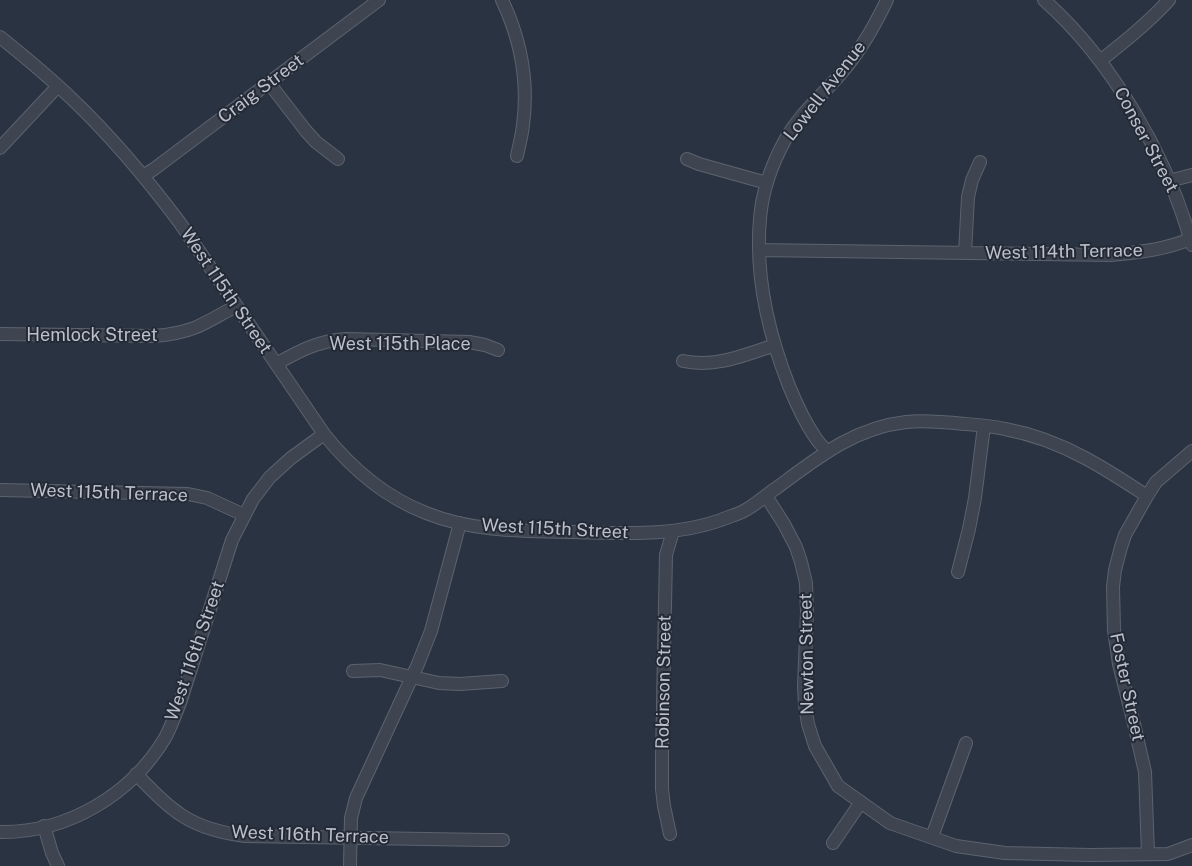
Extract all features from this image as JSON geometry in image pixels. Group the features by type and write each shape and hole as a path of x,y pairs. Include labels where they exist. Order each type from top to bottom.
{"street":[{"name":"Craig Street","path":"143,176 154,170 379,0"},
{"path":"502,0 520,47 524,74 526,100 517,156"},
{"name":"Lowell Avenue","path":"827,451 815,438 803,416 780,364 764,297 760,250 760,219 767,183 776,157 786,139 801,116 843,71 862,47 887,0"},
{"name":"Conser Street","path":"1044,0 1100,61 1138,118 1169,181 1186,221 1191,242"},
{"path":"1100,61 1131,37 1169,0"},
{"name":"West 115th Street","path":"0,37 58,86 99,126 143,176 180,223 324,434 348,462 370,481 397,499 424,512 440,518 482,528 508,530 644,533 690,529 742,512 827,451 846,440 891,424 924,421 1012,430 1061,446 1086,458 1147,496"},
{"path":"269,83 316,142 338,158"},
{"path":"0,148 58,86"},
{"path":"688,159 699,164 767,183"},
{"name":"West 114th Terrace","path":"965,253 968,197 972,180 980,162"},
{"path":"1169,181 1192,175"},
{"name":"West 114th Terrace","path":"760,250 1112,255 1152,251 1191,242"},
{"name":"Hemlock Street","path":"0,334 154,336 171,334 193,328 237,306"},
{"name":"West 115th Place","path":"276,364 313,345 340,340 469,342 498,350"},
{"path":"683,362 709,364 775,346"},
{"path":"958,572 974,506 984,426"},
{"name":"West 116th Street","path":"0,832 25,831 77,816 120,790 149,761 164,739 183,695 232,540 244,515 253,499 270,477 291,458 324,434"},
{"path":"1147,496 1156,482 1192,451"},
{"name":"West 115th Terrace","path":"0,490 188,494 207,498 244,515"},
{"name":"Newton Street","path":"766,496 796,547 806,584 807,613 804,686 808,724 816,746 838,786 861,802"},
{"name":"Foster Street","path":"1147,496 1125,535 1115,570 1113,587 1114,630 1118,664 1136,728 1145,772 1148,854"},
{"path":"350,866 351,818 360,788 418,664 431,631 460,523"},
{"name":"Robinson Street","path":"670,834 662,789 662,755 666,555 673,531"},
{"path":"353,671 380,670 446,684 502,681"},
{"path":"932,837 966,743"},
{"name":"West 116th Terrace","path":"136,774 174,810 197,824 217,832 245,836 503,840"},
{"path":"833,843 861,802 890,823 956,846 1005,853 1090,856 1168,854 1192,846"},
{"path":"44,826 58,866"}]}
